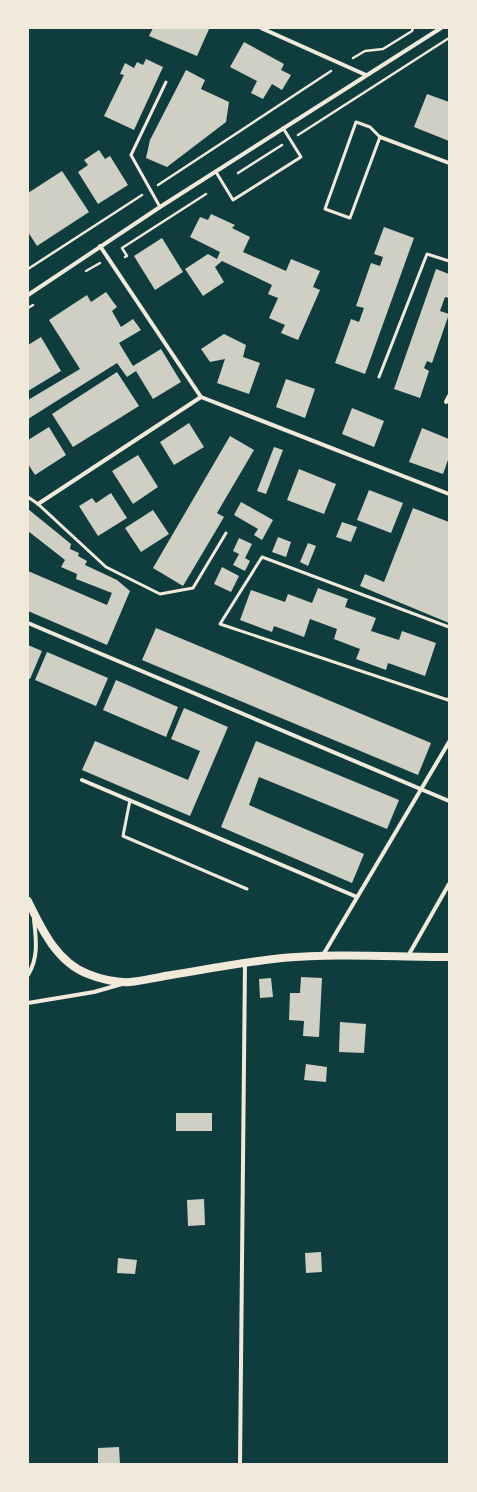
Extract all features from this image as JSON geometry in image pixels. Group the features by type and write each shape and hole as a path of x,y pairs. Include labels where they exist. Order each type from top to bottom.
{"main road":[{"path":"28,901 55,949 74,968 95,976 128,982 244,962 323,955 449,958"}],"street":[{"path":"261,28 366,75"},
{"path":"28,295 160,207 441,28"},
{"path":"380,137 449,163"},
{"path":"100,246 201,397 449,494"},
{"path":"448,403 449,396"},
{"path":"38,504 201,397"},
{"path":"28,623 449,801"},
{"path":"323,955 449,742"},
{"path":"82,780 357,898"},
{"path":"407,957 449,884"},
{"path":"28,974 35,960 36,949 34,913"},
{"path":"240,1464 244,962"},
{"path":"28,1003 94,992 128,982"}],"lane":[{"path":"160,207 130,155 166,82"},
{"path":"356,122 370,127 380,137 350,218 325,209 356,122"},
{"path":"216,172 233,200 301,157 283,128"},
{"path":"379,377 427,254 449,261"},
{"path":"28,497 38,504 106,567 160,594 193,588 226,533"},
{"path":"449,627 262,556 220,624 448,700 449,698"},
{"path":"130,800 123,836 247,889"}],"path":[{"path":"28,269 343,64 365,51 383,49 412,31 413,28"},
{"path":"298,135 449,38"},
{"path":"238,173 284,144"},
{"path":"125,257 126,256 122,248 206,194"},
{"path":"80,275 100,262 102,266"},
{"path":"28,308 34,304"}],"building":[{"path":"153,28 209,29 197,56 149,36"},
{"path":"244,42 284,64 281,70 291,75 282,90 272,84 263,99 251,93 257,81 230,67"},
{"path":"146,59 163,67 134,130 104,116 124,75 120,74 125,63 134,68 137,62 143,65"},
{"path":"186,70 205,80 201,89 229,102 226,122 167,167 146,158 150,140"},
{"path":"427,94 449,102 449,141 414,127"},
{"path":"99,150 105,159 110,156 128,185 98,204 78,172 88,165 84,160"},
{"path":"62,171 89,212 37,246 28,232 28,193"},
{"path":"211,214 235,225 232,228 250,237 243,252 286,271 291,259 320,271 313,287 320,290 298,340 281,333 285,325 269,318 278,298 268,294 272,285 222,261 215,267 224,282 203,296 185,269 208,254 217,259 220,252 190,237 200,217 208,220"},
{"path":"384,227 414,238 365,374 335,363 351,319 359,322 364,308 356,306 371,263 380,266 383,257 374,254"},
{"path":"162,238 183,272 155,290 134,256"},
{"path":"436,269 449,274 449,298 445,297 440,311 449,314 432,363 427,361 424,368 429,371 420,398 394,389"},
{"path":"106,292 117,307 112,311 121,327 133,319 141,330 119,343 133,366 161,349 181,382 153,399 136,371 127,377 117,363 28,419 28,400 80,369 49,320 87,295 91,302"},
{"path":"224,334 246,345 243,357 260,363 249,394 217,383 225,359 210,362 201,349"},
{"path":"41,337 61,371 28,391 28,345"},
{"path":"117,372 139,406 73,447 52,414"},
{"path":"286,379 315,389 305,418 276,407"},
{"path":"352,408 384,421 374,447 342,434"},
{"path":"189,423 204,447 174,465 160,442"},
{"path":"49,427 66,455 35,475 28,464 28,440"},
{"path":"422,428 449,439 449,457 443,474 409,462"},
{"path":"230,436 254,450 217,513 224,517 183,586 153,568"},
{"path":"274,447 283,450 266,494 257,491"},
{"path":"138,455 158,487 133,504 112,471"},
{"path":"299,469 336,484 324,514 287,500"},
{"path":"369,490 403,503 391,533 357,520"},
{"path":"111,493 127,518 98,536 79,506 92,498 96,503"},
{"path":"241,502 273,520 262,540 254,535 258,529 234,515"},
{"path":"413,508 449,522 449,623 360,586 365,574 384,582"},
{"path":"28,509 71,544 70,549 79,553 78,556 87,561 85,565 117,580 130,591 107,645 28,611 28,571 107,605 112,593 76,579 77,574 61,567 65,560 28,531"},
{"path":"153,510 169,534 141,552 125,528"},
{"path":"342,522 357,527 351,542 336,537"},
{"path":"278,537 291,542 286,557 272,552"},
{"path":"239,538 252,544 245,558 250,561 245,571 233,565 239,554 233,551"},
{"path":"308,543 316,546 308,566 300,562"},
{"path":"222,567 239,576 231,592 214,584"},
{"path":"318,588 348,599 345,607 376,618 371,631 399,640 402,631 436,643 425,676 388,663 386,670 356,659 360,649 334,639 337,629 310,619 304,637 274,626 272,632 240,620 251,590 285,602 288,594 312,603"},
{"path":"156,628 431,743 418,775 142,660"},
{"path":"28,645 42,651 30,679 28,678"},
{"path":"47,652 108,678 96,706 35,680"},
{"path":"116,680 178,707 166,737 103,710"},
{"path":"184,708 228,727 190,816 82,770 95,741 188,780 200,751 171,739"},
{"path":"256,741 399,800 387,829 259,777 249,805 364,854 352,883 221,827"},
{"path":"301,977 322,978 319,1037 303,1036 304,1021 289,1020 290,993 300,993"},
{"path":"271,978 273,997 260,998 259,979"},
{"path":"340,1022 366,1024 364,1053 339,1052"},
{"path":"306,1064 327,1067 326,1082 304,1080"},
{"path":"176,1113 212,1113 212,1131 176,1131"},
{"path":"204,1199 205,1225 188,1226 187,1200"},
{"path":"321,1252 322,1272 306,1273 305,1253"},
{"path":"118,1258 137,1260 135,1274 117,1273"},
{"path":"119,1447 120,1464 98,1464 98,1448"}]}
